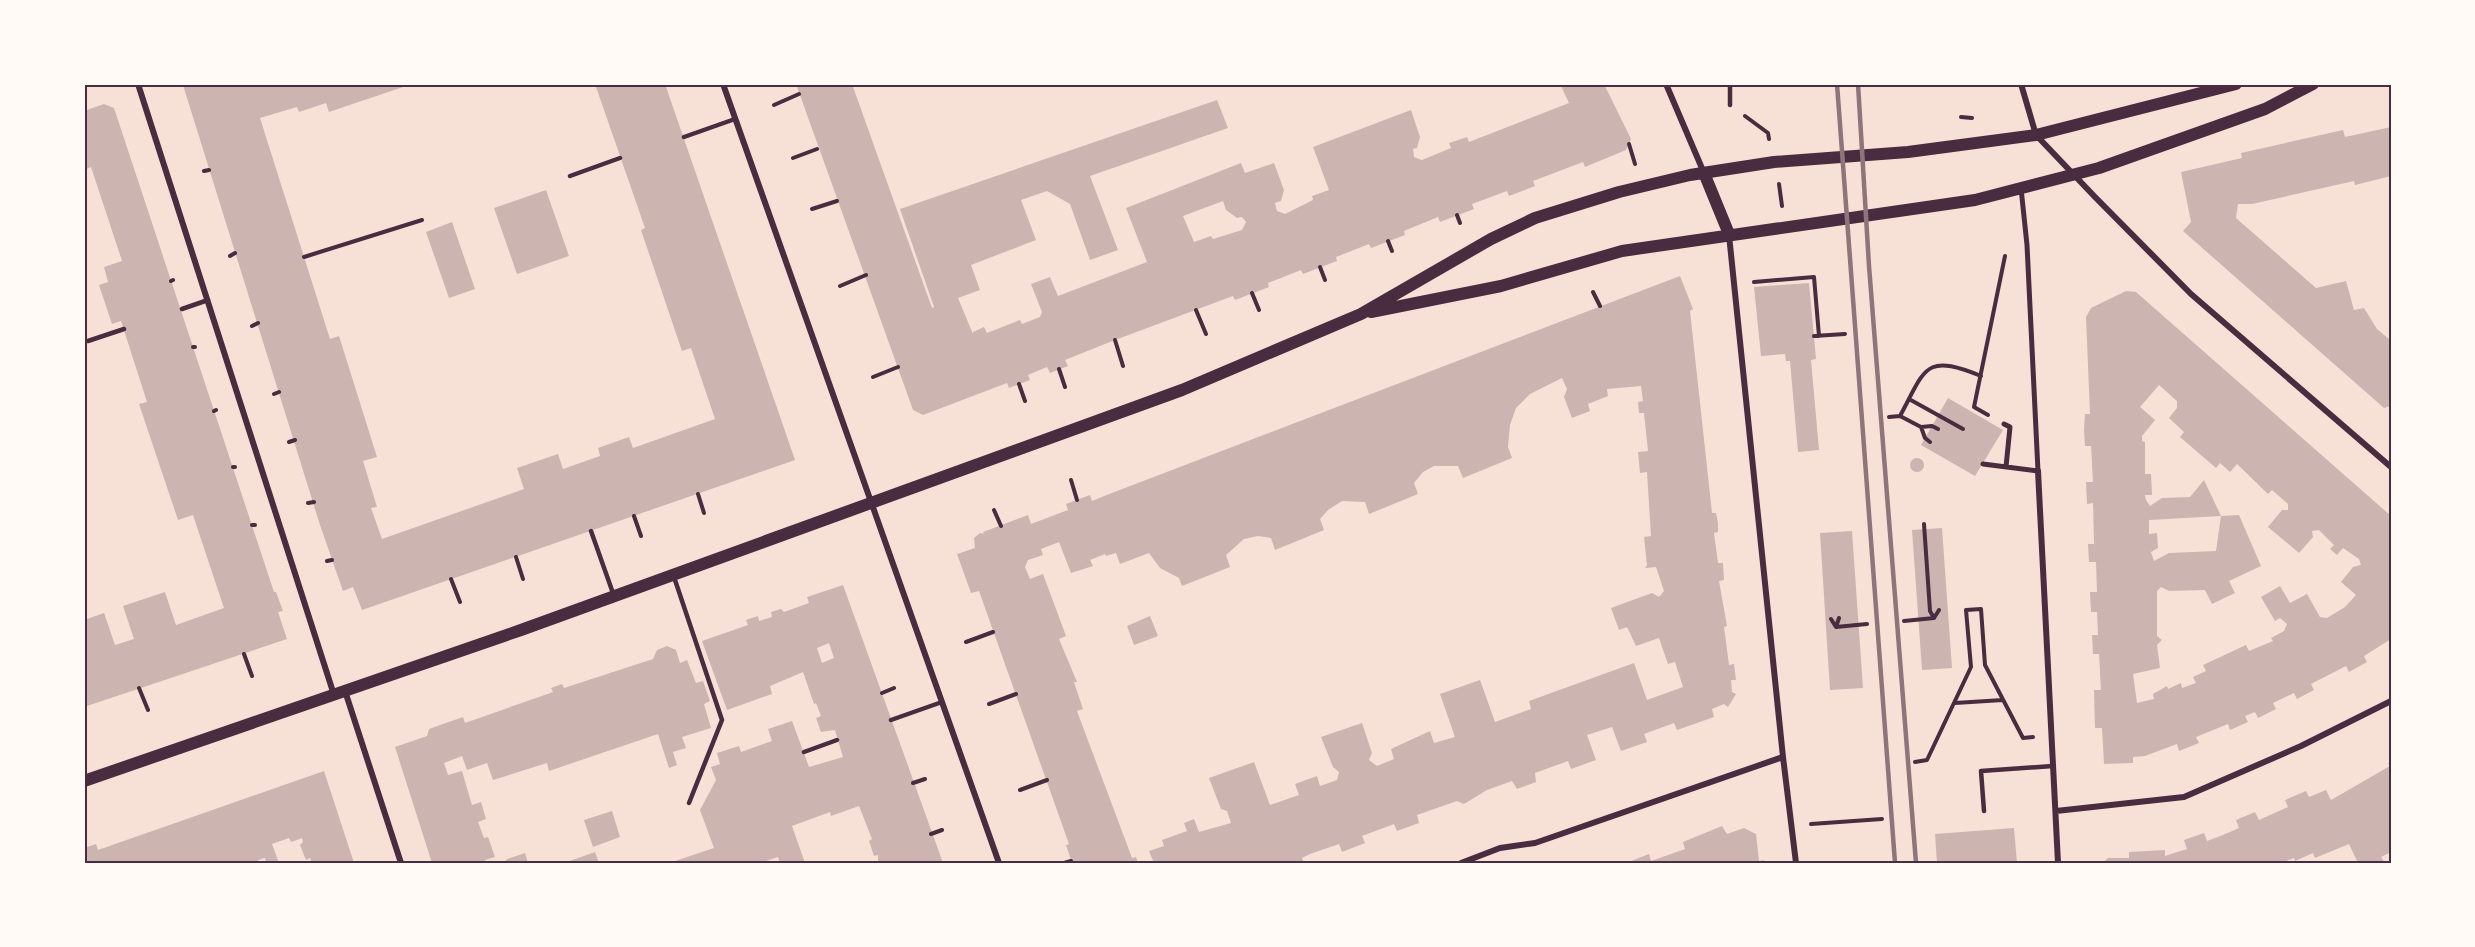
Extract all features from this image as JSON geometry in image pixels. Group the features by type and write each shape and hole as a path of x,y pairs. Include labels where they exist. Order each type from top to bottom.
{"main road":[{"path":"84,781 873,504 1182,390 1361,314 1491,239 1535,218 1618,192 1704,172 1774,162 1940,149 2036,135 2236,84"},
{"path":"1361,314 1501,286 1622,251 1729,234 1783,220 1946,206 2075,175 2265,109 2313,84"},
{"path":"1704,172 1729,234"}],"street":[{"path":"138,84 339,693 402,863"},
{"path":"723,84 999,863"},
{"path":"1666,84 1704,172"},
{"path":"2021,84 2036,135 2191,294 2391,468"},
{"path":"2021,188 2027,245 2058,863"},
{"path":"1729,234 1796,863"},
{"path":"2004,424 2010,427 2006,467"},
{"path":"1983,464 2038,471"},
{"path":"2056,811 2184,797 2291,751 2391,701"},
{"path":"1461,863 1500,848 1535,843 1783,757"}],"lane":[{"path":"1730,84 1730,105"},
{"path":"684,137 735,119"},
{"path":"570,176 620,158"},
{"path":"182,309 208,300"},
{"path":"88,341 124,329"},
{"path":"591,531 614,596"},
{"path":"673,574 722,720 689,803"},
{"path":"891,720 942,702"},
{"path":"804,752 837,740"},
{"path":"1984,811 1981,771 2053,766"}],"path":[{"path":"774,105 799,94"},
{"path":"1730,105 1768,133 1769,141"},
{"path":"1629,144 1635,164"},
{"path":"793,158 817,148"},
{"path":"1778,178 1783,220"},
{"path":"812,209 837,201"},
{"path":"1457,215 1460,224"},
{"path":"304,257 422,220"},
{"path":"1388,241 1392,251"},
{"path":"230,256 236,254"},
{"path":"1320,267 1325,280"},
{"path":"1987,414 1974,407 2003,267"},
{"path":"840,286 866,275"},
{"path":"1749,283 1814,277 1816,336 1845,334"},
{"path":"1593,292 1600,306"},
{"path":"1252,293 1259,310"},
{"path":"1196,310 1206,334"},
{"path":"252,326 258,323"},
{"path":"1115,340 1123,366"},
{"path":"1900,416 1922,374 1936,365 1950,364 1981,376"},
{"path":"873,377 898,367"},
{"path":"1059,369 1065,387"},
{"path":"1019,384 1025,400"},
{"path":"1908,399 1963,429"},
{"path":"1889,417 1900,416 1921,427 1932,426 1938,429"},
{"path":"1921,427 1925,438 1930,442"},
{"path":"289,442 295,440"},
{"path":"1071,480 1077,500"},
{"path":"698,494 704,513"},
{"path":"994,510 1001,526"},
{"path":"634,516 641,536"},
{"path":"1924,524 1930,611 1935,618"},
{"path":"516,557 523,579"},
{"path":"451,579 460,602"},
{"path":"1915,762 1927,760 1971,667 1966,610 1981,609 1985,666 2023,738"},
{"path":"1935,618 1939,610"},
{"path":"1836,627 1839,618"},
{"path":"1904,621 1935,618"},
{"path":"1831,619 1836,627"},
{"path":"1836,627 1867,624"},
{"path":"966,642 993,632"},
{"path":"244,654 252,676"},
{"path":"139,688 148,710"},
{"path":"882,693 894,688"},
{"path":"989,704 1016,694"},
{"path":"1955,703 2003,700"},
{"path":"913,783 925,779"},
{"path":"1020,790 1047,780"},
{"path":"1823,823 1882,819"},
{"path":"931,834 942,830"},
{"path":"1064,863 1071,861"}],"building":[{"path":"412,84 329,112 326,103 299,112 297,107 260,118 330,339 339,336 377,457 363,461 377,507 371,508 382,539 524,489 517,468 558,454 563,469 600,456 598,448 629,437 633,448 715,419 691,348 682,351 641,230 645,228 595,84 665,84 795,460 362,610 353,587 343,591 320,525 183,85"},
{"path":"796,84 852,84 932,308 934,307 900,209 1217,100 1228,128 1090,176 1118,250 1090,260 1070,204 1047,191 1021,200 1036,240 971,265 980,290 958,298 973,334 984,327 987,333 1020,320 1022,324 1040,317 1042,312 1031,284 1050,277 1058,296 1147,262 1126,208 1241,163 1245,173 1274,163 1284,190 1281,201 1275,203 1277,211 1285,214 1313,200 1312,196 1329,190 1313,147 1411,110 1420,137 1417,148 1413,149 1414,157 1422,160 1451,148 1449,143 1467,137 1469,142 1569,103 1560,84 1604,84 1631,139 1626,150 1585,167 1583,162 1533,181 1535,186 1509,196 1507,191 1472,204 1474,209 1440,222 1438,217 1404,231 1405,235 1371,248 1369,244 1336,257 1337,261 1303,274 1301,270 1268,283 1269,287 1235,300 1233,296 1115,340 1065,360 1068,366 1050,373 1047,367 1028,375 1030,380 1009,388 1007,383 923,415 913,410","holes":["1223,201 1226,210 1237,218 1242,217 1246,222 1242,230 1194,242 1183,216"]},
{"path":"104,104 114,108 274,592 276,592 283,611 278,612 287,639 84,707 84,620 104,613 115,645 134,639 123,606 165,592 176,625 224,608 193,515 178,520 139,404 147,402 121,321 112,324 99,285 108,282 104,267 122,261 91,167 84,170 84,111"},
{"path":"2391,127 2391,176 2355,185 2354,181 2252,204 2238,204 2236,218 2316,288 2346,281 2354,310 2364,308 2377,329 2389,339 2391,336 2391,406 2384,408 2183,231 2191,222 2181,172 2242,158 2241,153 2343,130 2345,137"},
{"path":"546,190 569,256 517,274 494,208"},
{"path":"452,222 475,289 449,298 426,232"},
{"path":"1680,276 1693,309 1690,311 1712,513 1716,513 1718,523 1718,532 1714,533 1718,563 1723,563 1724,580 1719,581 1727,626 1724,627 1729,665 1734,664 1736,680 1731,680 1732,692 1736,694 1728,707 1724,704 1712,709 1714,717 1677,730 1674,723 1644,734 1647,742 1621,751 1612,727 1587,735 1596,760 1571,769 1568,761 1535,773 1536,782 1517,789 1512,781 1487,790 1464,804 1457,801 1417,815 1419,823 1397,831 1394,824 1362,836 1365,843 1342,852 1339,844 1310,854 1302,858 1304,863 1154,863 1149,851 1164,846 1162,840 1187,831 1184,823 1194,819 1199,832 1231,823 1227,811 1221,809 1209,778 1254,762 1270,805 1299,795 1295,784 1317,776 1320,786 1337,780 1339,772 1333,767 1321,737 1362,723 1372,753 1369,760 1377,766 1394,759 1391,749 1430,731 1434,743 1455,737 1440,694 1480,680 1495,722 1531,709 1529,701 1634,663 1647,700 1683,687 1675,662 1668,664 1659,638 1636,646 1627,627 1619,630 1611,608 1652,593 1659,597 1664,591 1656,567 1645,568 1647,565 1644,537 1651,536 1647,472 1640,473 1638,452 1648,451 1644,413 1639,413 1638,402 1643,401 1641,386 1607,389 1608,396 1588,404 1590,411 1572,418 1564,397 1567,389 1562,378 1530,394 1516,408 1510,425 1508,447 1512,458 1463,478 1458,466 1434,466 1423,472 1414,483 1418,494 1369,514 1365,502 1342,501 1328,510 1320,519 1324,530 1275,550 1271,538 1258,536 1244,539 1226,555 1230,567 1182,586 1179,578 1160,568 1149,553 1120,564 1116,553 1106,556 1105,554 1090,560 1093,566 1071,573 1059,542 1041,549 1043,555 1028,560 1025,567 1030,579 1043,574 1066,636 1059,639 1077,682 1074,682 1083,709 1077,711 1132,858 1136,857 1138,863 1072,863 1066,845 1069,844 979,591 971,593 957,554 975,548 974,538 980,533 984,534 983,532 1028,515 1031,524 1068,510 1066,504 1090,495 1092,501"},
{"path":"1809,283 1816,359 1811,360 1819,450 1798,452 1790,361 1786,361 1785,354 1761,356 1754,287"},
{"path":"2126,291 2136,292 2391,516 2391,639 2364,656 2367,662 2349,672 2346,666 2311,684 2314,690 2297,699 2294,693 2273,703 2276,709 2258,718 2255,712 2245,716 2248,722 2230,730 2228,724 2196,737 2199,743 2179,751 2177,744 2145,756 2133,757 2133,763 2104,764 2102,728 2095,728 2094,690 2101,690 2099,654 2093,654 2092,635 2098,635 2097,612 2091,612 2090,592 2097,592 2096,562 2089,562 2088,544 2094,544 2093,503 2087,504 2086,482 2093,482 2091,446 2085,446 2084,430 2085,414 2090,414 2086,317 2091,308","holes":["2159,385 2177,401 2177,408 2169,418 2184,432 2180,437 2216,468 2220,463 2230,472 2237,464 2268,494 2272,490 2288,504 2288,510 2282,510 2268,527 2299,553 2313,537 2312,531 2319,530 2334,545 2330,549 2337,555 2343,548 2359,559 2361,565 2353,567 2341,582 2356,595 2345,607 2327,618 2320,617 2307,594 2290,603 2280,586 2261,597 2275,621 2280,618 2287,624 2284,631 2271,638 2273,641 2249,651 2246,645 2203,665 2206,671 2193,677 2196,683 2182,688 2181,683 2168,689 2167,686 2153,694 2154,699 2137,703 2133,674 2160,668 2157,645 2162,640 2157,636 2157,591 2161,587 2169,591 2205,590 2212,604 2235,593 2229,581 2261,566 2239,515 2221,516 2204,480 2190,497 2162,498 2150,506 2146,500 2145,495 2152,495 2151,474 2145,474 2145,442 2142,441 2142,436 2155,420 2140,407","2221,516 2216,551 2169,553 2154,561 2151,552 2158,548 2157,533 2149,534 2149,520"]},
{"path":"1948,398 2003,430 1975,476 1921,445"},
{"path":"1917,458 1922,460 1924,465 1922,470 1917,472 1912,470 1910,465 1912,460"},
{"path":"1942,528 1952,668 1922,670 1912,530"},
{"path":"1852,531 1863,688 1830,690 1820,533"},
{"path":"843,585 943,863 878,863 878,855 874,856 869,841 872,839 859,806 831,816 830,812 792,826 805,863 780,863 778,857 760,863 669,863 714,848 700,810 716,780 711,767 720,764 717,753 739,746 741,752 772,741 768,729 792,721 809,767 843,757 835,730 821,732 816,718 821,716 816,703 814,704 803,672 770,686 772,694 727,710 702,641 748,625 746,620 758,616 759,621 772,617 771,612 781,609 784,612 809,603 807,597","holes":["829,643 834,658 822,663 817,648"]},
{"path":"1150,616 1158,636 1134,645 1127,626"},
{"path":"667,646 676,650 680,663 687,660 696,683 703,681 710,701 704,704 711,728 682,737 686,748 673,752 677,765 669,768 658,734 549,771 547,763 493,780 487,763 467,770 462,756 444,763 448,775 462,771 472,805 481,802 486,819 478,822 484,838 488,837 495,857 485,860 486,863 432,863 395,747 427,736 429,729 463,717 465,723 553,692 551,688 562,684 564,688 653,659 657,650"},
{"path":"2391,761 2391,852 2381,857 2385,863 2358,863 2349,844 2315,858 2313,853 2295,861 2294,858 2281,863 2103,863 2108,858 2129,858 2129,852 2165,850 2165,856 2187,849 2184,840 2204,833 2207,841 2223,835 2239,828 2236,820 2255,812 2259,820 2288,807 2285,800 2306,791 2309,797 2326,790 2331,800 2390,766 2388,763"},
{"path":"324,771 354,863 312,863 310,858 306,860 300,845 303,842 302,838 291,842 289,838 272,844 279,863 266,863 265,858 258,860 259,863 84,863 84,848 96,844 98,850"},
{"path":"612,811 620,837 593,847 584,820"},
{"path":"1722,826 1727,834 1744,828 1756,834 1759,861 1764,860 1765,863 1626,863 1649,854 1651,861 1685,849 1683,842"},
{"path":"2014,828 2017,863 1937,863 1935,834"},
{"path":"595,852 599,863 564,863"},
{"path":"525,853 528,863 504,863 507,859"}],"railway":[{"path":"1837,84 1895,863"},
{"path":"1858,84 1869,266 1916,863"}]}
